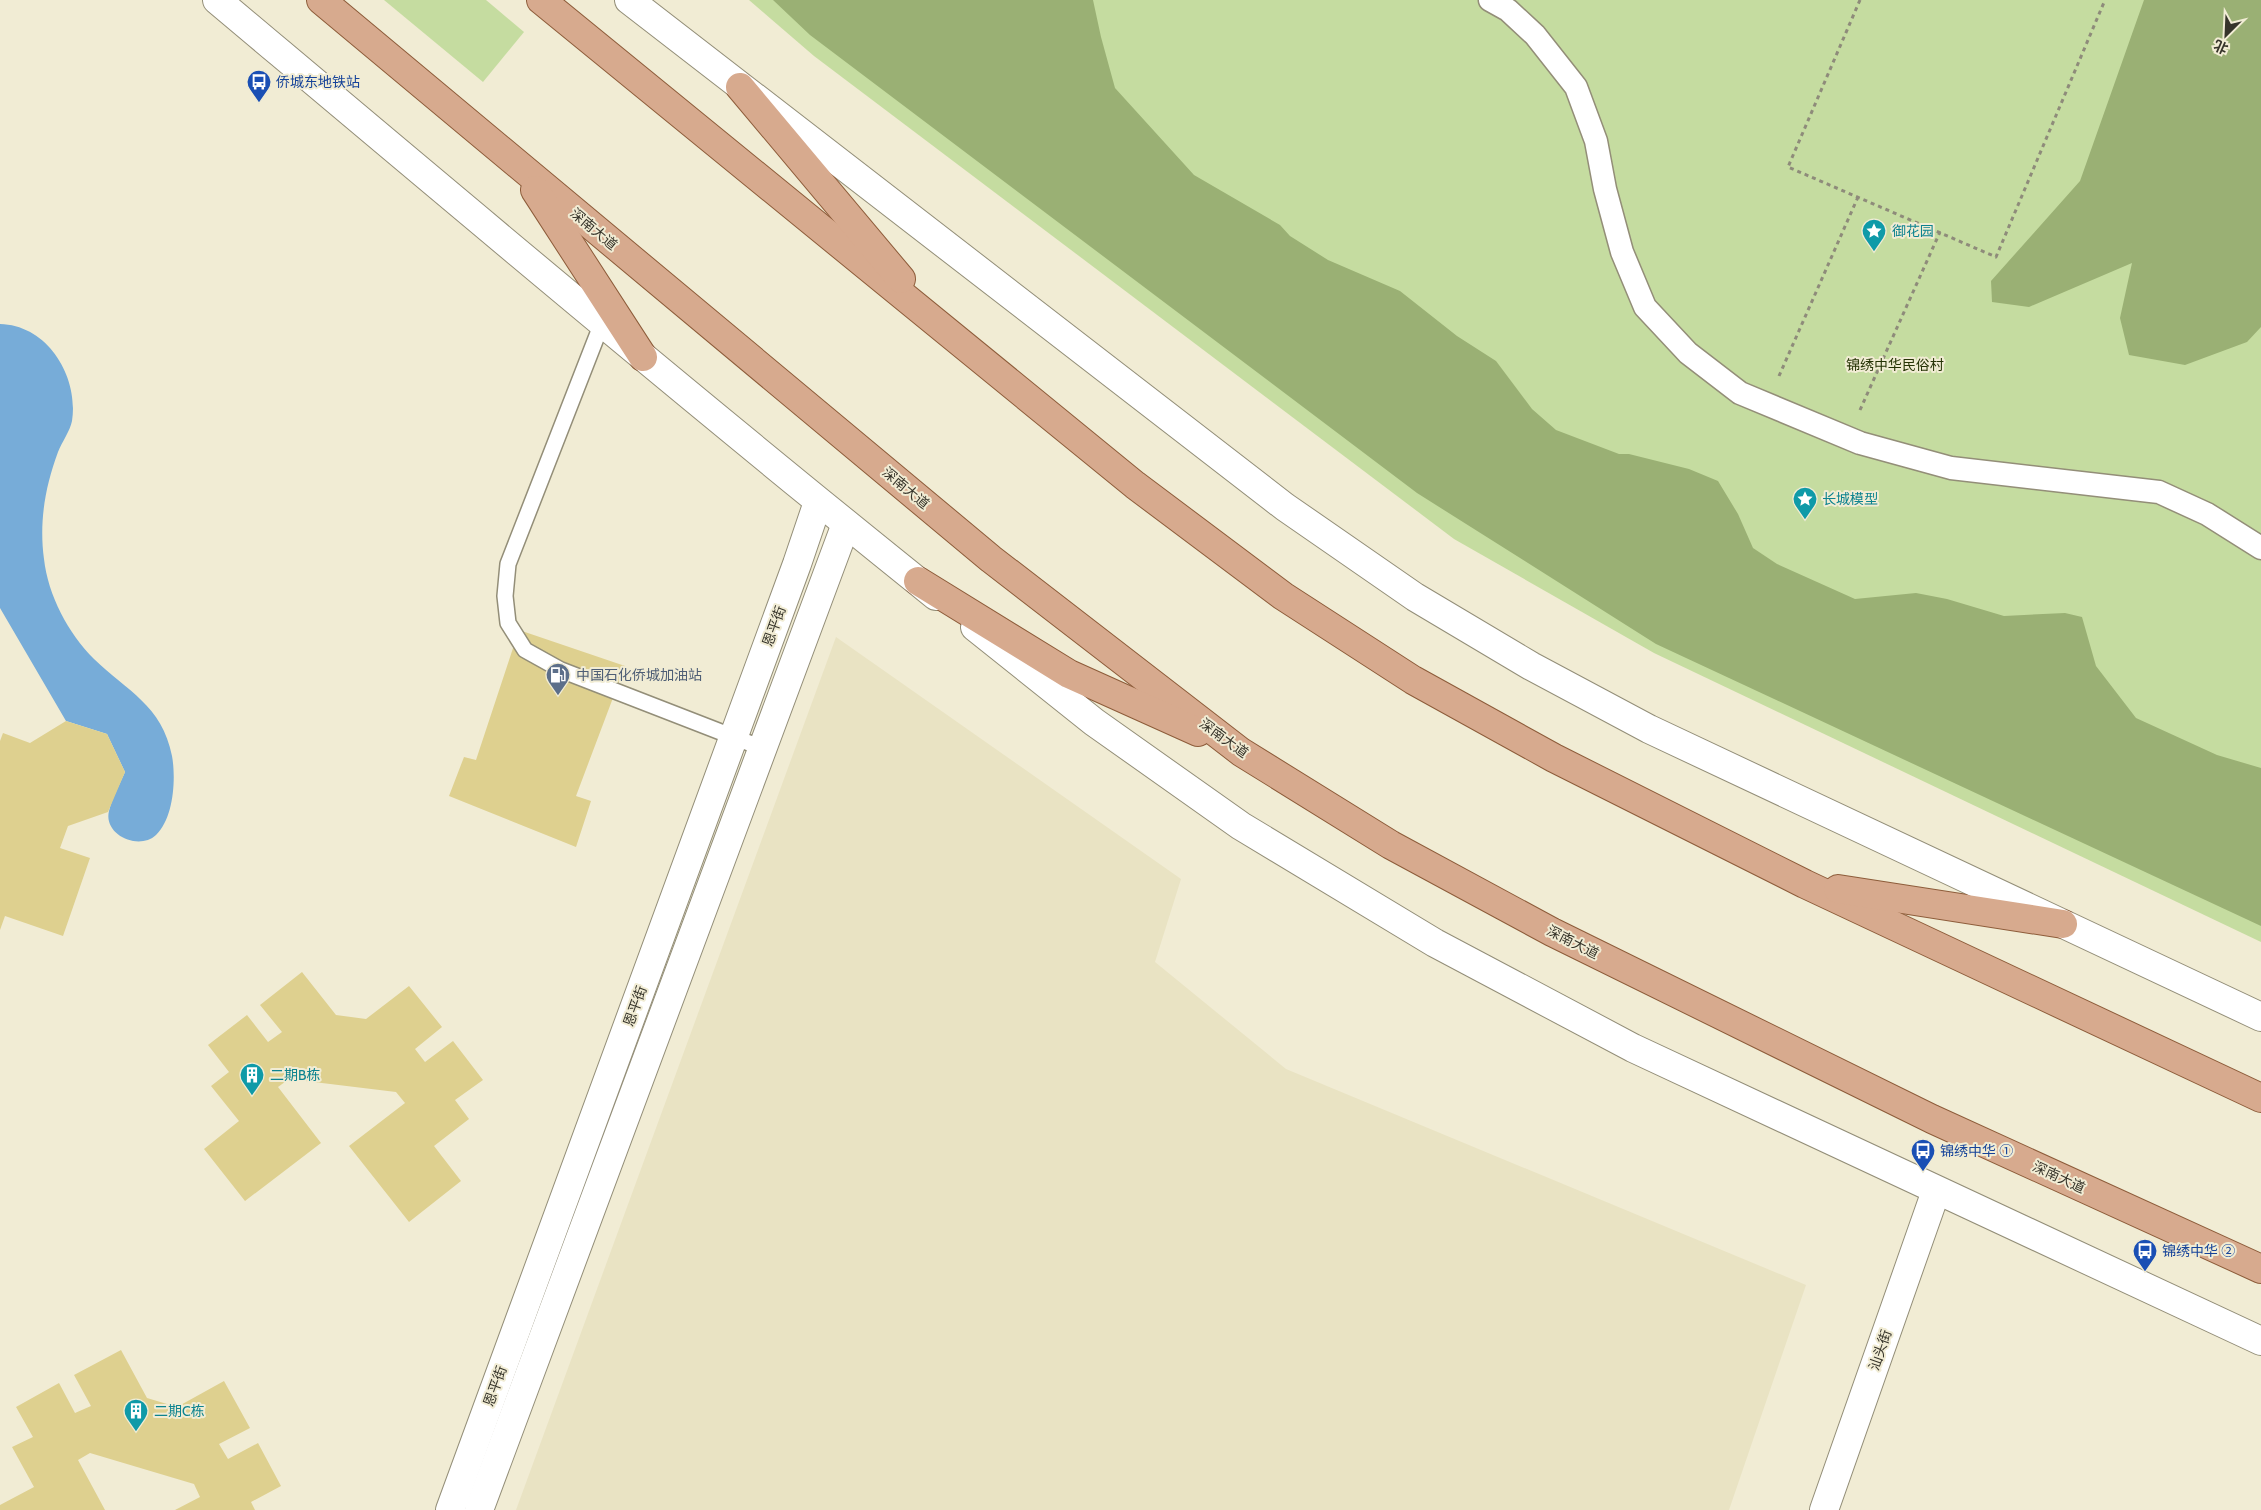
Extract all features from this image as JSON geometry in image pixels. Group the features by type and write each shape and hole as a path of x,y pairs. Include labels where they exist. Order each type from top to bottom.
{"main road":[{"path":"217,0 818,502 1094,722 1241,826 1435,943 1633,1048 1936,1191 2261,1340"},
{"name":"深南大道","path":"321,0 991,559 1241,752 1391,845 1552,932 1932,1119 2261,1269"},
{"path":"541,0 1135,485 1275,590 1413,680 1554,758 1805,884 2261,1098"},
{"path":"629,0 1285,507 1415,597 1530,666 1649,729 2261,1017"},
{"path":"740,87 942,328"},
{"path":"521,168 643,356"},
{"name":"恩平街","path":"450,1510 818,502"},
{"name":"恩平街","path":"479,1510 846,524"},
{"path":"918,581 1069,674 1241,752"},
{"path":"1805,884 2063,924"},
{"name":"汕头街","path":"1824,1510 1936,1191"}],"street":[{"path":"1490,0 1508,10 1535,35 1576,87 1596,141 1605,189 1622,252 1645,307 1688,353 1740,393 1848,438 1951,468 2159,492 2207,514 2261,548"}],"lane":[{"path":"602,323 508,564 505,596 508,623 525,650 561,670 762,748"}],"path":[{"path":"1860,0 1788,167 1996,257 2105,0"},
{"path":"1767,404 1858,196"},
{"path":"1848,438 1940,232"}],"shaded area":[{"path":"836,637 1181,879 1155,962 1286,1069 1806,1285 1729,1510 516,1510"}],"green space":[{"path":"384,0 486,0 524,32 483,82"},
{"name":"锦绣中华民俗村","path":"749,0 2261,0 2261,942 1654,653 1454,539 814,56"},
{"path":"773,0 1093,0 1115,88 1194,175 1280,225 1290,236 1328,260 1400,291 1457,336 1496,361 1532,409 1556,430 1619,454 1629,454 1689,469 1718,481 1738,514 1753,548 1777,564 1855,599 1916,593 1947,599 2004,616 2065,613 2082,617 2096,666 2136,718 2217,755 2261,768 2261,926 1656,644 1417,493 810,35"},
{"path":"2144,0 2261,0 2261,327 2247,342 2185,365 2129,355 2120,318 2132,263 2029,307 1992,302 1991,281 2080,181"}],"water":[{"path":"0,324 17,327 32,333 46,344 57,356 65,371 70,387 73,404 72,421 53,465 44,505 42,532 46,573 61,613 76,637 94,659 131,690 152,711 167,739 172,756 174,775 172,797 167,819 156,835 149,840 132,841 124,838 111,827 109,811 125,772 107,734 66,721 0,608"}],"building":[{"path":"519,630 625,666 576,796 591,801 576,847 449,796 464,757 476,760"},
{"path":"66,721 107,734 125,772 108,812 68,826 60,848 90,858 63,936 5,916 0,930 0,741 3,733 30,743"},
{"name":"二期B栋","path":"302,972 336,1015 366,1019 409,986 442,1027 415,1049 425,1062 453,1041 483,1080 455,1100 469,1119 434,1146 461,1181 409,1222 349,1146 405,1103 396,1092 289,1079 278,1087 321,1143 245,1201 204,1149 239,1121 211,1086 229,1072 208,1045 247,1015 268,1042 282,1032 260,1005"},
{"name":"二期C栋","path":"121,1350 147,1398 177,1407 224,1381 250,1428 219,1444 228,1459 258,1443 281,1486 251,1502 255,1510 175,1510 200,1497 194,1484 90,1453 78,1460 105,1510 0,1510 0,1505 34,1487 12,1447 33,1437 16,1407 59,1383 75,1413 91,1406 74,1375"}],"place":[{"name":"侨城东地铁站","path":"259,103"},
{"name":"御花园","path":"1874,252"},
{"name":"长城模型","path":"1805,520"},
{"name":"中国石化侨城加油站","path":"558,696"},
{"name":"二期B栋","path":"252,1096"},
{"name":"锦绣中华 ①","path":"1923,1172"},
{"name":"锦绣中华 ②","path":"2145,1272"},
{"name":"二期C栋","path":"136,1432"}]}
